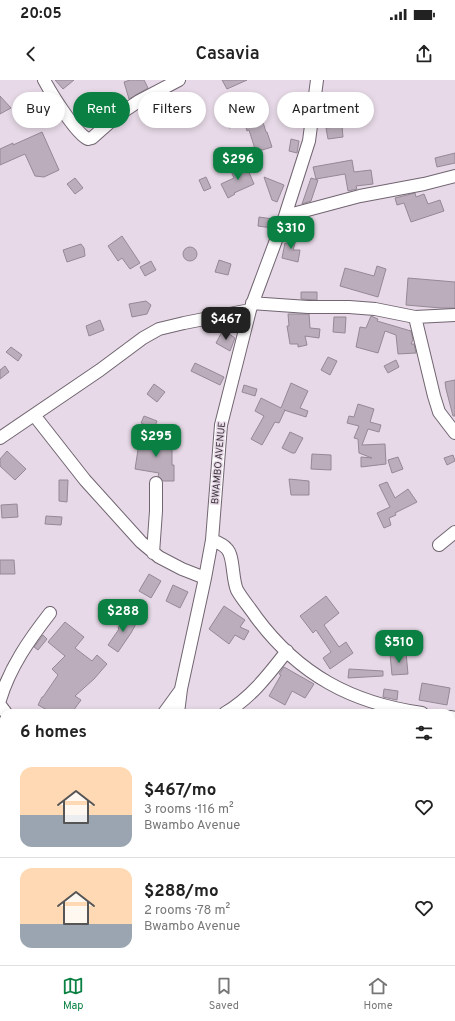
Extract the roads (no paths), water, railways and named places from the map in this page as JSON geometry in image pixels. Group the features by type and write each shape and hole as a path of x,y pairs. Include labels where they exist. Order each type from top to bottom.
{"street":[{"path":"44,80 81,134 88,139 92,138 118,115 139,100 179,80"},
{"name":"BWAMBO AVENUE","path":"179,709 212,540 221,426 251,306 285,216 309,141 317,80"},
{"path":"285,216 360,196 424,184 455,176"},
{"path":"0,438 143,338 159,329 251,306 349,307 375,309 415,317 455,315"},
{"path":"415,317 439,412 455,433"},
{"path":"34,415 90,486 153,553 182,569 205,578"},
{"path":"153,553 156,512 156,483"},
{"path":"439,545 455,532"},
{"path":"212,540 228,549 233,579 237,590 265,629 303,666 334,686 359,698 381,705 402,709"},
{"path":"0,700 7,680 18,658 36,630 50,613"},
{"path":"231,709 245,699 268,675 287,651"},
{"path":"167,709 182,689"}]}
